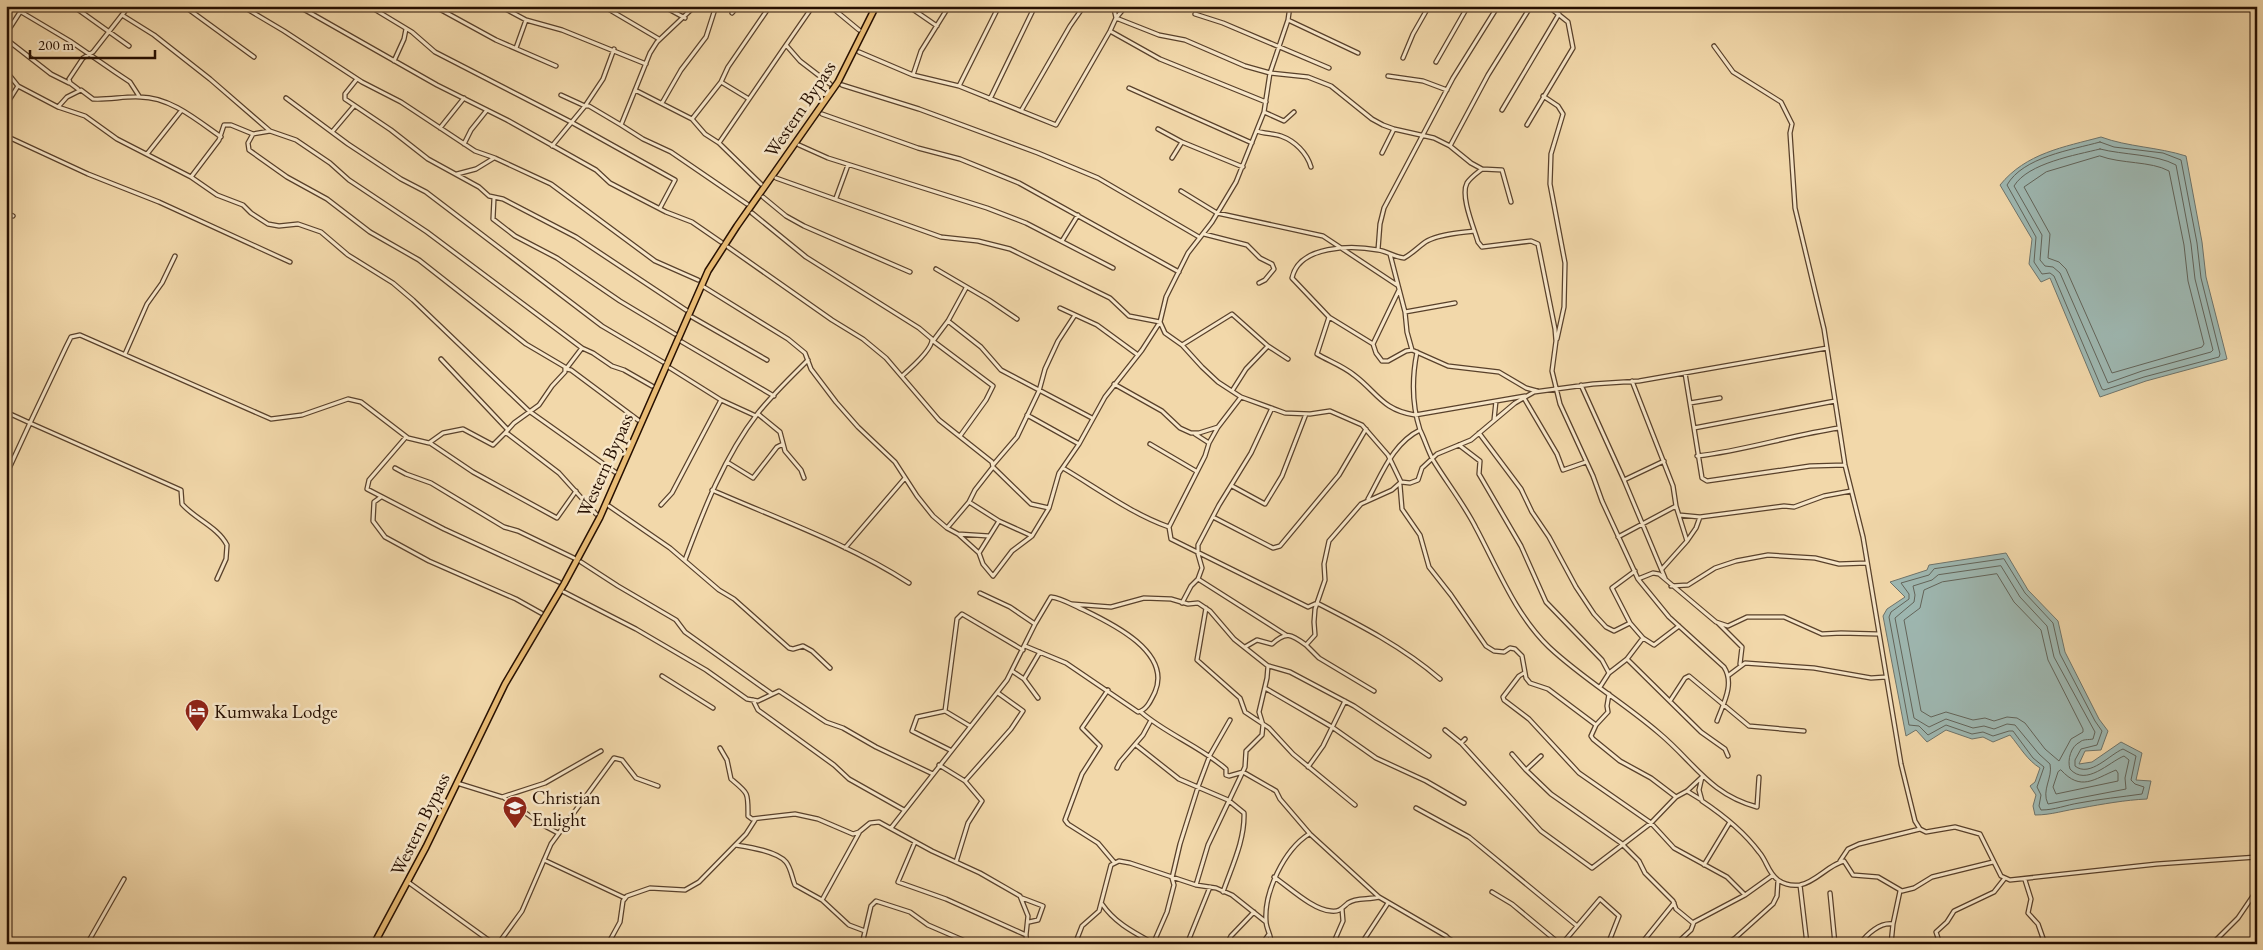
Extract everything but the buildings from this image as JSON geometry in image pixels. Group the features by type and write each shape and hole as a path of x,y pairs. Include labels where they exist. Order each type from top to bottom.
{"main road":[{"name":"Western Bypass","path":"374,944 408,882 505,684 564,584 600,516 708,271 748,210 838,82 876,6"}],"street":[{"path":"11,6 70,41 130,82 139,96"},
{"path":"6,34 24,6"},
{"path":"73,6 128,46"},
{"path":"70,83 69,79 87,54 93,52 129,6"},
{"path":"184,6 254,57"},
{"path":"242,6 284,30 357,79 401,102 475,151 495,158 551,184 649,257 698,280"},
{"path":"298,6 394,61 596,170 610,183 692,222 722,242"},
{"path":"369,6 406,29 435,52 571,122 675,180 660,208"},
{"path":"434,6 526,55 556,66"},
{"path":"500,6 526,20 562,30 614,49 646,64"},
{"path":"603,6 659,39"},
{"path":"663,6 684,18"},
{"path":"621,125 634,90 659,39 695,6"},
{"path":"662,103 681,70 706,37 716,6"},
{"path":"732,13 738,6"},
{"path":"692,119 721,82 728,67 770,6"},
{"path":"719,143 813,6"},
{"path":"830,6 859,30"},
{"path":"908,6 937,26"},
{"path":"913,75 922,51 949,6"},
{"path":"959,86 999,6"},
{"path":"990,99 1035,6"},
{"path":"1021,111 1070,26 1084,6"},
{"path":"1110,6 1114,9 1116,18"},
{"path":"859,52 913,75 959,86 1058,124 1116,18 1126,6"},
{"path":"704,287 788,339 805,353 811,369 836,402 858,427 895,462 916,496 947,528 958,534 979,553 982,564 993,576 1012,551 1032,536 1049,508 1057,477 1079,444 1092,418 1114,384 1138,355 1160,322 1166,297 1179,272 1199,238 1204,234 1228,197 1243,167 1264,112 1270,73 1288,20 1290,6"},
{"path":"1404,58 1413,34 1429,6"},
{"path":"1436,62 1468,6"},
{"path":"1378,250 1380,224 1384,208 1447,90 1498,6"},
{"path":"1450,146 1488,75 1531,6"},
{"path":"1527,125 1573,48 1570,26 1565,19 1548,6"},
{"path":"122,14 210,79 270,131 296,140 330,162 349,180 427,232 582,348 612,366 624,370 652,386"},
{"path":"1195,14 1329,68"},
{"path":"1502,110 1558,14"},
{"path":"1116,18 1158,35 1185,40 1245,66 1270,73 1308,77 1331,86 1372,119 1394,129 1424,135 1450,146 1471,163 1482,169 1502,170 1511,202"},
{"path":"516,48 526,20"},
{"path":"1288,20 1358,53"},
{"path":"394,61 404,39 406,29"},
{"path":"1110,31 1160,59 1266,102"},
{"path":"6,38 51,74 70,83 78,90 83,90 93,99 139,96 156,98 181,111 221,137"},
{"path":"786,45 800,60 830,84"},
{"path":"1714,46 1733,72 1780,102 1792,124 1790,133 1795,208 1819,305 1845,466 1867,563 1901,764 1912,812 1920,829"},
{"path":"552,146 585,106 603,79 614,49"},
{"path":"6,70 18,86 58,107 91,119 117,139 191,177 218,195 243,205 251,213 268,224 279,226 298,224 321,232 348,255 393,283 414,300 530,411 615,472"},
{"path":"1388,76 1423,82 1447,90"},
{"path":"357,79 344,96 354,106 391,130 428,159 457,174 494,198 503,199 561,228 616,261 686,310"},
{"path":"721,82 749,99"},
{"path":"842,85 920,109 1038,153 1098,178 1199,238"},
{"path":"6,105 18,86"},
{"path":"1129,88 1252,143"},
{"path":"58,107 67,97 78,90"},
{"path":"634,90 692,119 705,134 719,143 761,184"},
{"path":"561,95 589,106 643,139 671,152 746,204"},
{"path":"1543,96 1558,106 1563,114 1551,154 1550,184 1565,263 1564,306 1552,362 1556,389 1566,419 1638,579 1669,617 1724,667 1729,674 1729,683 1717,721"},
{"path":"286,98 332,133 401,179 426,192 602,326 663,362"},
{"path":"440,128 464,98"},
{"path":"332,133 354,106"},
{"path":"464,144 471,130 487,110"},
{"path":"147,154 181,111"},
{"path":"1264,112 1284,121 1294,112"},
{"path":"822,114 918,148 960,159 1019,183 1078,214 1179,272"},
{"path":"191,177 221,137 224,125 228,124 253,134 270,131"},
{"path":"1158,129 1182,142 1243,167"},
{"path":"1382,153 1394,129"},
{"path":"1257,131 1280,136 1289,141 1308,156 1311,167"},
{"path":"253,134 248,143 249,150 287,177 327,199 370,232 418,260 526,344 566,369 571,370 638,420"},
{"path":"6,136 88,174 159,202 290,262"},
{"path":"1172,158 1182,142"},
{"path":"799,145 848,165 987,208 1026,223 1113,268"},
{"path":"457,174 476,169 495,158"},
{"path":"836,198 848,165"},
{"path":"1482,169 1468,182 1465,190 1474,230 1482,246 1531,241 1538,244 1556,341"},
{"path":"776,178 941,237 978,241 1010,249 1110,298 1129,316 1160,322"},
{"path":"1180,192 1217,212 1318,234 1334,242 1397,285"},
{"path":"763,197 786,216 804,226 910,272"},
{"path":"494,198 493,219 498,224 515,236 558,258 620,301 676,334"},
{"path":"6,213 13,216"},
{"path":"752,213 806,257 919,328 933,341 993,386 986,400 960,436"},
{"path":"1062,241 1078,214"},
{"path":"1474,230 1432,239 1404,258 1378,250 1342,248 1313,254 1296,269 1292,278 1329,317 1373,344 1376,353 1382,361 1388,361 1406,351 1412,350 1448,366 1499,372 1526,388 1537,391 1632,381 1827,348"},
{"path":"1204,234 1247,245 1260,258 1272,264 1274,269 1271,274 1259,283"},
{"path":"728,247 832,320 864,339 886,358 939,420 993,466 1031,504 1049,508"},
{"path":"1390,254 1405,312 1407,332 1412,350"},
{"path":"125,354 147,304 162,283 175,256"},
{"path":"936,269 1017,319"},
{"path":"902,376 918,362 948,321 966,288"},
{"path":"1373,344 1399,289"},
{"path":"1405,312 1455,303"},
{"path":"1060,308 1097,325 1138,355"},
{"path":"1182,345 1232,314 1268,346 1288,359"},
{"path":"947,528 969,502 974,490 1017,437 1039,391 1045,368 1058,341 1075,315"},
{"path":"692,317 767,360"},
{"path":"1329,317 1317,354 1357,377 1375,396 1401,413 1415,415 1528,396"},
{"path":"948,321 981,347 1001,370 1092,418"},
{"path":"1160,322 1166,333 1182,345 1218,382 1241,397 1285,413 1306,414 1330,411 1354,421 1366,429 1390,459 1400,483 1402,509 1420,534 1429,567 1486,646 1494,651 1515,649 1522,656 1524,673 1530,683 1548,688 1596,725"},
{"path":"6,475 71,337 80,335 271,419 302,415 348,399 361,402 406,437 429,443 472,472 557,518 576,491"},
{"path":"682,342 774,396"},
{"path":"1232,390 1246,370 1268,346"},
{"path":"429,443 443,433 463,429 493,445 506,431 539,405 582,348"},
{"path":"1417,352 1413,374 1415,415 1420,430 1428,443 1432,458 1475,525 1520,613 1548,646 1589,681 1600,687 1661,734 1702,777 1729,796 1757,807 1759,777"},
{"path":"442,359 448,369 506,431 560,473 596,514"},
{"path":"685,560 712,490 727,462 757,415 808,360"},
{"path":"670,368 721,400 757,415 780,432 785,451 801,470 804,478"},
{"path":"1685,373 1697,456 1702,478 1707,481 1810,466 1845,466"},
{"path":"1632,381 1673,486 1676,506 1687,541"},
{"path":"1114,384 1162,411 1180,428 1195,434 1209,443"},
{"path":"1581,386 1624,480 1665,579"},
{"path":"1306,644 1315,635 1314,622 1317,603 1325,580 1324,564 1329,541 1357,508 1368,500 1392,490 1400,483 1410,484 1418,480 1419,473 1437,454 1459,446 1524,398 1537,391"},
{"path":"1241,397 1218,427 1209,443 1205,456 1169,528 1171,539 1308,608 1317,603"},
{"path":"1524,398 1557,454 1563,470 1586,462"},
{"path":"1690,403 1720,398"},
{"path":"661,505 672,493 721,400"},
{"path":"1494,421 1496,401"},
{"path":"1694,428 1835,401"},
{"path":"1182,603 1190,586 1198,580 1202,568 1198,554 1198,545 1251,453 1272,408"},
{"path":"6,412 181,490 182,504 190,514 219,535 227,545 226,559 217,580"},
{"path":"1232,486 1265,504 1282,476 1306,414"},
{"path":"1027,415 1079,444"},
{"path":"1195,434 1218,427"},
{"path":"1697,456 1714,454 1807,432 1839,428"},
{"path":"1213,517 1273,548 1280,546 1340,475 1366,429"},
{"path":"1368,500 1390,459 1412,434 1420,430"},
{"path":"1479,433 1521,489 1532,512 1549,537 1576,587 1594,614 1606,627 1614,630 1630,623"},
{"path":"406,437 384,461 366,486 367,489 444,529 559,582"},
{"path":"727,462 753,478 777,447 783,444"},
{"path":"1150,444 1196,471"},
{"path":"1459,446 1480,461 1479,474 1521,546 1546,602 1602,660 1609,673"},
{"path":"1624,480 1664,461"},
{"path":"395,468 431,483 504,527 518,531 574,558"},
{"path":"1063,468 1112,496 1145,519 1169,528"},
{"path":"845,548 905,478"},
{"path":"712,490 845,548 886,568 909,583"},
{"path":"1679,515 1700,517 1784,506 1794,507 1824,496 1852,492"},
{"path":"382,497 374,502 373,522 385,537 429,561 516,599 541,613"},
{"path":"969,502 999,521 1032,536"},
{"path":"609,506 685,560 719,590 734,599 788,648 793,649 803,646 812,651 830,668"},
{"path":"1618,537 1676,506"},
{"path":"1662,569 1687,541 1696,528 1700,517"},
{"path":"979,553 999,521"},
{"path":"958,534 989,536"},
{"path":"1671,586 1688,585 1715,568 1736,561 1768,555 1815,558 1838,564 1867,563"},
{"path":"581,562 676,620 685,632 772,694"},
{"path":"1635,571 1612,588 1630,623 1643,638 1654,645 1679,626"},
{"path":"1638,579 1653,573 1665,579 1716,622 1742,647 1740,664"},
{"path":"1198,580 1286,635 1306,644 1319,658 1374,691"},
{"path":"564,592 636,629 753,700 758,701 779,691 826,722 844,728 876,747 899,756 933,774"},
{"path":"980,594 1010,607 1035,624"},
{"path":"891,828 950,750 998,693 1012,671 1035,624 1051,597 1072,604 1108,622 1139,642 1147,651 1158,680 1152,698 1147,707 1141,712"},
{"path":"1072,604 1111,607 1144,598 1198,603 1206,608 1234,639 1268,666 1290,672 1345,701 1429,756"},
{"path":"1317,603 1375,634 1426,667 1440,679"},
{"path":"1206,608 1197,660 1237,696 1245,712 1262,722 1308,767 1355,805"},
{"path":"945,710 957,620 962,614 1024,648 1040,652 1066,663 1135,710 1141,712 1150,720 1210,755 1226,769 1226,775 1229,776 1243,772 1276,791 1280,799 1310,834 1379,897 1458,944"},
{"path":"1716,622 1728,626 1747,617 1784,617 1822,634 1878,634"},
{"path":"1245,648 1257,640 1272,644 1280,636 1286,635"},
{"path":"1600,687 1609,673 1627,659 1643,638"},
{"path":"1024,678 1040,652"},
{"path":"1627,659 1701,732 1725,749 1728,756"},
{"path":"1729,674 1740,664 1749,663 1814,668 1871,678 1886,677"},
{"path":"1196,885 1208,845 1228,800 1246,767 1246,751 1262,735 1262,722 1259,712 1268,666"},
{"path":"1012,671 1024,678 1038,698"},
{"path":"1524,673 1516,679 1501,700 1529,719 1579,773 1651,823 1674,848 1727,877 1745,895"},
{"path":"662,676 713,708"},
{"path":"1670,701 1685,678 1689,676 1749,726 1804,731"},
{"path":"1265,688 1332,728 1376,758 1426,781 1464,803"},
{"path":"1108,690 1082,728 1100,746 1082,774 1065,820 1068,824 1098,843 1114,862 1130,863 1172,878 1224,892 1266,922"},
{"path":"965,781 1011,730 1023,711 998,693"},
{"path":"1609,694 1608,712 1596,725 1591,736 1592,739 1620,761 1651,778 1676,797"},
{"path":"753,700 758,710 834,765 848,779 904,810"},
{"path":"1308,767 1323,746 1345,701"},
{"path":"950,750 912,731 917,717 945,710 970,726"},
{"path":"1101,904 1110,917 1153,943 1167,912 1174,886 1172,878 1180,844 1198,787 1210,755 1230,720"},
{"path":"1117,768 1120,762 1136,745 1150,722"},
{"path":"1445,730 1461,743 1541,831 1592,868 1651,823 1676,797 1687,791 1702,777"},
{"path":"1461,743 1465,739"},
{"path":"1136,745 1179,779 1228,800 1244,813 1240,846 1224,892"},
{"path":"720,748 727,760 731,780 741,786 748,796 748,816 755,820 795,814 818,819 847,832 859,832"},
{"path":"502,797 545,783 601,751"},
{"path":"1512,754 1551,794 1623,845 1639,862 1645,873 1674,903 1676,909 1693,923"},
{"path":"1526,770 1541,756"},
{"path":"408,882 496,944 522,911 558,833 614,758 622,760 636,778 658,786"},
{"path":"940,765 965,781 982,801 968,822 956,862"},
{"path":"1701,799 1699,790 1702,777"},
{"path":"457,783 502,797 541,824 558,833"},
{"path":"1687,791 1701,799 1730,822 1760,852 1773,875 1785,884 1800,885 1808,882 1839,862 1848,849 1859,844 1920,829 1930,832 1955,827 1977,833 1984,839 1993,862 2005,878 2025,880 2157,864 2257,857"},
{"path":"1416,808 1469,837 1576,925"},
{"path":"544,860 624,898 650,888 688,889 699,882 736,845 755,820"},
{"path":"822,900 859,832 875,822 891,828 1022,898 1043,906 1038,920 1029,922"},
{"path":"1704,865 1730,822"},
{"path":"1271,944 1266,922 1269,889 1286,859 1310,834"},
{"path":"915,842 898,882 946,899 1026,935"},
{"path":"736,845 756,849 779,857 786,862 795,885 822,900 849,925 864,931"},
{"path":"1075,944 1082,926 1096,914 1101,904 1111,865 1114,862"},
{"path":"1839,862 1846,862 1853,875 1878,877 1900,891 1914,888 1932,877 1993,862"},
{"path":"1676,944 1691,930 1693,923 1745,895 1773,875"},
{"path":"1274,878 1309,903 1330,911 1342,909 1348,903 1355,900 1379,897"},
{"path":"1940,944 1936,932 1947,922 1951,913 1994,892 2005,878"},
{"path":"87,944 124,879"},
{"path":"1725,944 1734,939 1773,904 1777,896 1778,880"},
{"path":"2025,880 2031,899 2028,913 2038,924 2045,944"},
{"path":"1800,885 1807,944"},
{"path":"1187,944 1210,887"},
{"path":"2212,944 2238,918 2257,890"},
{"path":"1891,944 1900,891"},
{"path":"1492,892 1512,904 1561,944 1600,899 1619,916 1608,944"},
{"path":"1830,893 1835,944"},
{"path":"608,944 620,922 624,898"},
{"path":"1022,898 1029,922 1026,935 1027,944"},
{"path":"862,944 873,903 883,902 910,912 928,925 972,944"},
{"path":"1365,938 1388,903"},
{"path":"1642,944 1674,903"},
{"path":"1333,944 1343,921 1342,909"},
{"path":"1228,944 1231,936 1254,912"},
{"path":"1860,944 1879,926 1887,923 1893,924"},
{"path":"1262,944 1269,934"},
{"path":"1445,944 1448,938"}],"water":[{"path":"2101,137 2186,156 2202,242 2206,277 2227,359 2146,381 2100,397 2050,278 2041,282 2029,264 2032,239 2000,185 2010,174 2034,158 2060,148"},
{"path":"2006,553 2028,590 2058,621 2065,652 2099,719 2108,731 2101,750 2085,751 2079,764 2092,762 2121,742 2142,753 2136,780 2151,781 2147,799 2114,802 2035,815 2033,806 2036,795 2030,786 2035,782 2040,768 2027,757 2010,735 1993,742 1983,737 1972,739 1946,730 1927,742 1916,730 1906,736 1883,616 1887,609 1905,597 1890,582 1927,570 1929,565"}],"place":[{"name":"Kumwaka Lodge","path":"197,732"},
{"name":"Christian Enlight","path":"515,829"}]}
